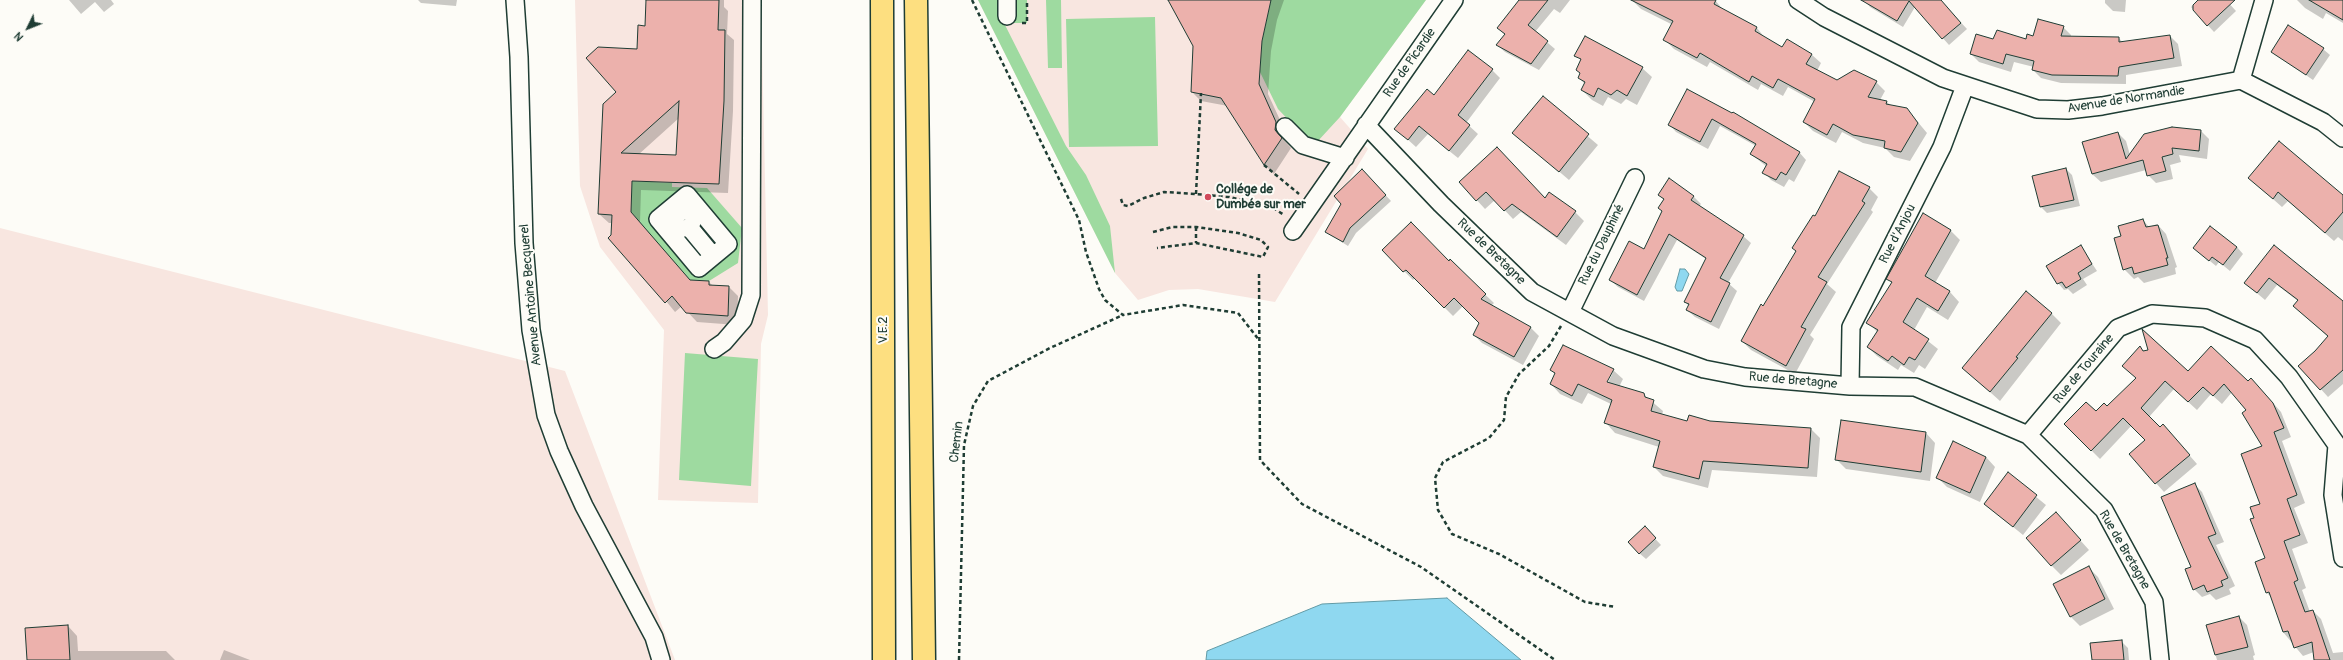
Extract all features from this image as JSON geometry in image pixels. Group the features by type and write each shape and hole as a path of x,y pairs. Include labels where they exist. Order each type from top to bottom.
{"highway":[{"name":"V.E.2","path":"882,0 884,660"},
{"path":"916,0 924,660"}],"street":[{"name":"Avenue Antoine Becquerel","path":"515,0 519,57 524,243 531,330 546,415 559,451 584,506 654,637 660,660"},
{"path":"714,349 724,342 743,320 751,295 752,0"},
{"name":"Rue de Picardie","path":"1291,224 1345,158 1366,125 1454,0"},
{"name":"Avenue de Normandie","path":"1798,0 1824,17 1943,78 2037,109 2068,110 2102,106 2241,80"},
{"path":"2264,0 2241,80 2323,122 2343,138"},
{"name":"Rue d'Anjou","path":"1850,386 1851,327 1942,147 1965,86"},
{"name":"Rue de Bretagne","path":"1366,125 1441,204 1532,292 1613,336 1704,369 1745,377 1850,386 1915,387 2028,435 2104,510 2154,602 2160,660"},
{"path":"1285,127 1303,145 1345,158"},
{"name":"Rue du Dauphiné","path":"1570,312 1635,178"},
{"path":"683,219 717,231 728,244 699,268 688,255 683,219"},
{"path":"683,219 713,256"},
{"path":"688,255 717,231"},
{"name":"Rue de Touraine","path":"2028,435 2118,328 2152,314 2205,318 2255,340 2289,377 2337,445 2332,496 2343,558"}],"path":[{"path":"972,0 1079,220 1086,252 1099,289 1105,300 1123,315"},
{"path":"1196,194 1201,93"},
{"path":"1264,165 1283,183 1303,197"},
{"path":"1121,199 1123,205 1128,206 1144,198 1164,192 1229,198 1272,207 1291,224"},
{"path":"1153,232 1172,227 1196,227 1238,233 1261,240 1268,247 1263,257 1196,243 1157,248"},
{"path":"1196,227 1196,243"},
{"path":"1259,274 1260,460 1302,504 1421,567 1555,660"},
{"name":"Chemin","path":"959,660 964,445 972,406 988,380 1050,348 1123,315 1183,305 1238,312 1260,341"},
{"path":"1570,312 1549,346 1519,374 1506,397 1504,420 1494,432 1488,438 1443,462 1435,478 1438,510 1452,534 1499,554 1585,602 1616,607"}],"shaded area":[{"path":"575,0 761,0 768,315 761,344 758,503 658,500 664,330 600,247 580,186"},
{"name":"Collége de Dumbéa sur mer","path":"978,0 1426,0 1340,117 1368,149 1275,302 1198,289 1169,290 1138,300 1115,273"},
{"path":"0,228 565,371 675,660 0,660"}],"green space":[{"path":"978,0 1027,0 1027,23 1004,23 1066,146 1086,175 1110,226 1115,273"},
{"path":"1046,0 1061,0 1062,68 1048,68"},
{"path":"1271,0 1426,0 1340,117 1317,142 1298,130 1278,109 1260,72 1262,41"},
{"path":"1155,17 1158,146 1069,147 1066,19"},
{"path":"632,181 672,183 672,187 707,188 742,228 738,263 709,281 690,280 631,212"},
{"path":"685,353 758,359 751,486 679,480"}],"water":[{"path":"1680,269 1685,269 1689,274 1682,291 1677,291 1675,287"},
{"path":"1447,598 1521,660 1206,660 1207,651 1322,604"}],"building":[{"path":"646,0 719,0 718,30 725,30 724,101 719,184 632,181 631,212 690,280 709,281 709,285 729,286 728,316 686,313 672,296 665,303 608,238 611,235 612,215 598,214 603,104 616,92 586,58 598,47 637,49 638,25 645,26","holes":["679,101 676,155 621,153"]},
{"name":"Collége de Dumbéa sur mer","path":"1168,0 1271,0 1262,41 1259,84 1276,122 1275,130 1282,138 1264,165 1221,98 1191,92 1193,46"},
{"path":"1519,0 1548,0 1528,25 1548,41 1531,64 1496,45 1505,34 1497,28"},
{"path":"1631,0 1716,0 1714,4 1757,27 1755,31 1782,47 1787,39 1812,54 1806,64 1837,80 1854,70 1877,81 1868,97 1887,101 1886,104 1907,108 1918,123 1901,152 1884,148 1885,141 1853,135 1833,124 1827,135 1803,122 1815,99 1778,79 1773,88 1752,76 1749,82 1700,53 1697,58 1663,40 1673,21"},
{"path":"1861,0 1941,0 1961,23 1942,39 1909,1 1897,21"},
{"path":"2198,0 2235,0 2207,26 2193,10 2193,5"},
{"path":"2309,0 2343,0 2343,20"},
{"path":"2038,19 2064,26 2061,36 2119,37 2119,42 2170,35 2174,58 2119,67 2118,76 2052,75 2032,70 2034,61 2006,54 2003,64 1970,54 1976,34 1993,39 1997,30 2026,39 2027,34 2033,36"},
{"path":"2288,25 2324,48 2306,75 2271,52"},
{"path":"1585,36 1643,67 1627,96 1617,90 1611,95 1598,88 1594,97 1581,90 1585,82 1578,78 1580,73 1576,70 1581,59 1574,56"},
{"path":"1468,50 1493,69 1458,115 1470,125 1449,151 1419,126 1408,140 1394,129 1427,89 1434,95"},
{"path":"1687,89 1732,113 1733,112 1800,152 1786,175 1781,172 1776,180 1762,173 1767,164 1750,154 1756,144 1712,119 1700,142 1668,125"},
{"path":"1543,96 1589,134 1559,172 1512,133"},
{"path":"2172,127 2201,130 2199,151 2172,148 2173,154 2162,157 2166,171 2147,176 2143,160 2092,174 2082,142 2118,132 2126,159 2144,134"},
{"path":"2279,141 2343,195 2343,212 2325,233 2278,192 2273,199 2248,178"},
{"path":"1497,147 1545,198 1549,192 1576,211 1557,237 1512,204 1504,211 1486,192 1476,201 1459,182"},
{"path":"2066,168 2074,200 2040,207 2032,176"},
{"path":"1362,169 1386,195 1350,228 1343,242 1325,232 1341,204 1334,196"},
{"path":"1839,171 1870,187 1862,201 1865,203 1818,277 1827,282 1801,327 1806,329 1786,366 1741,341 1761,304 1763,306 1796,251 1792,248 1813,215 1815,216"},
{"path":"1669,178 1694,196 1691,200 1744,235 1720,278 1730,283 1711,322 1686,310 1689,304 1684,302 1706,258 1669,234 1637,295 1609,280 1629,241 1644,249 1662,211 1658,208 1664,199 1658,195"},
{"path":"1923,213 1951,230 1925,276 1950,291 1938,311 1917,298 1903,322 1929,339 1915,360 1909,357 1904,365 1892,356 1888,361 1867,347 1878,330 1866,323 1892,282 1886,279"},
{"path":"2143,219 2146,227 2158,225 2168,258 2166,258 2168,265 2134,274 2132,267 2123,270 2114,238 2121,236 2118,226"},
{"path":"1411,222 1449,261 1450,259 1486,294 1481,299 1531,327 1514,357 1473,335 1479,323 1454,298 1444,308 1406,270 1403,272 1382,250"},
{"path":"2210,226 2237,247 2223,265 2212,257 2209,261 2193,248"},
{"path":"2081,245 2092,264 2078,273 2081,279 2066,288 2062,282 2057,284 2046,266"},
{"path":"2274,245 2343,301 2343,370 2320,390 2298,366 2315,351 2328,336 2293,306 2298,300 2269,278 2257,293 2244,283"},
{"path":"2026,291 2052,313 1990,392 1962,368"},
{"path":"2142,329 2188,371 2211,346 2248,381 2251,378 2273,403 2284,428 2274,432 2297,495 2287,499 2300,535 2284,541 2298,580 2294,582 2305,612 2313,610 2330,660 2314,660 2312,642 2294,648 2288,631 2283,632 2269,592 2266,593 2255,562 2265,558 2250,519 2254,518 2250,507 2260,504 2241,454 2262,446 2242,413 2246,410 2224,384 2213,396 2203,387 2188,402 2165,381 2141,408 2160,427 2163,424 2190,455 2155,484 2129,454 2145,440 2123,418 2091,451 2064,424 2086,402 2096,411 2104,403 2107,406 2136,378 2122,366 2140,346 2143,351 2148,350"},
{"path":"1563,345 1614,369 1607,382 1644,393 1645,397 1654,400 1651,411 1687,421 1689,415 1710,421 1811,428 1808,468 1703,461 1699,479 1653,467 1660,441 1604,423 1612,400 1578,384 1572,396 1550,384 1555,373 1550,370"},
{"path":"1841,420 1926,432 1921,472 1835,460"},
{"path":"1953,441 1986,457 1970,493 1936,478"},
{"path":"2008,472 2037,495 2013,527 1984,504"},
{"path":"2195,483 2216,534 2208,537 2228,578 2221,581 2223,586 2207,592 2204,585 2193,590 2185,569 2191,567 2161,497"},
{"path":"2056,512 2081,540 2051,566 2026,538"},
{"path":"1645,526 1656,538 1639,554 1628,542"},
{"path":"2089,566 2105,599 2070,617 2053,584"},
{"path":"2239,616 2248,647 2215,655 2206,625"},
{"path":"68,625 70,660 27,660 25,628"},
{"path":"2122,640 2124,660 2092,660 2090,643"}],"place":[{"name":"Collége de Dumbéa sur mer","path":"1208,197"}]}
